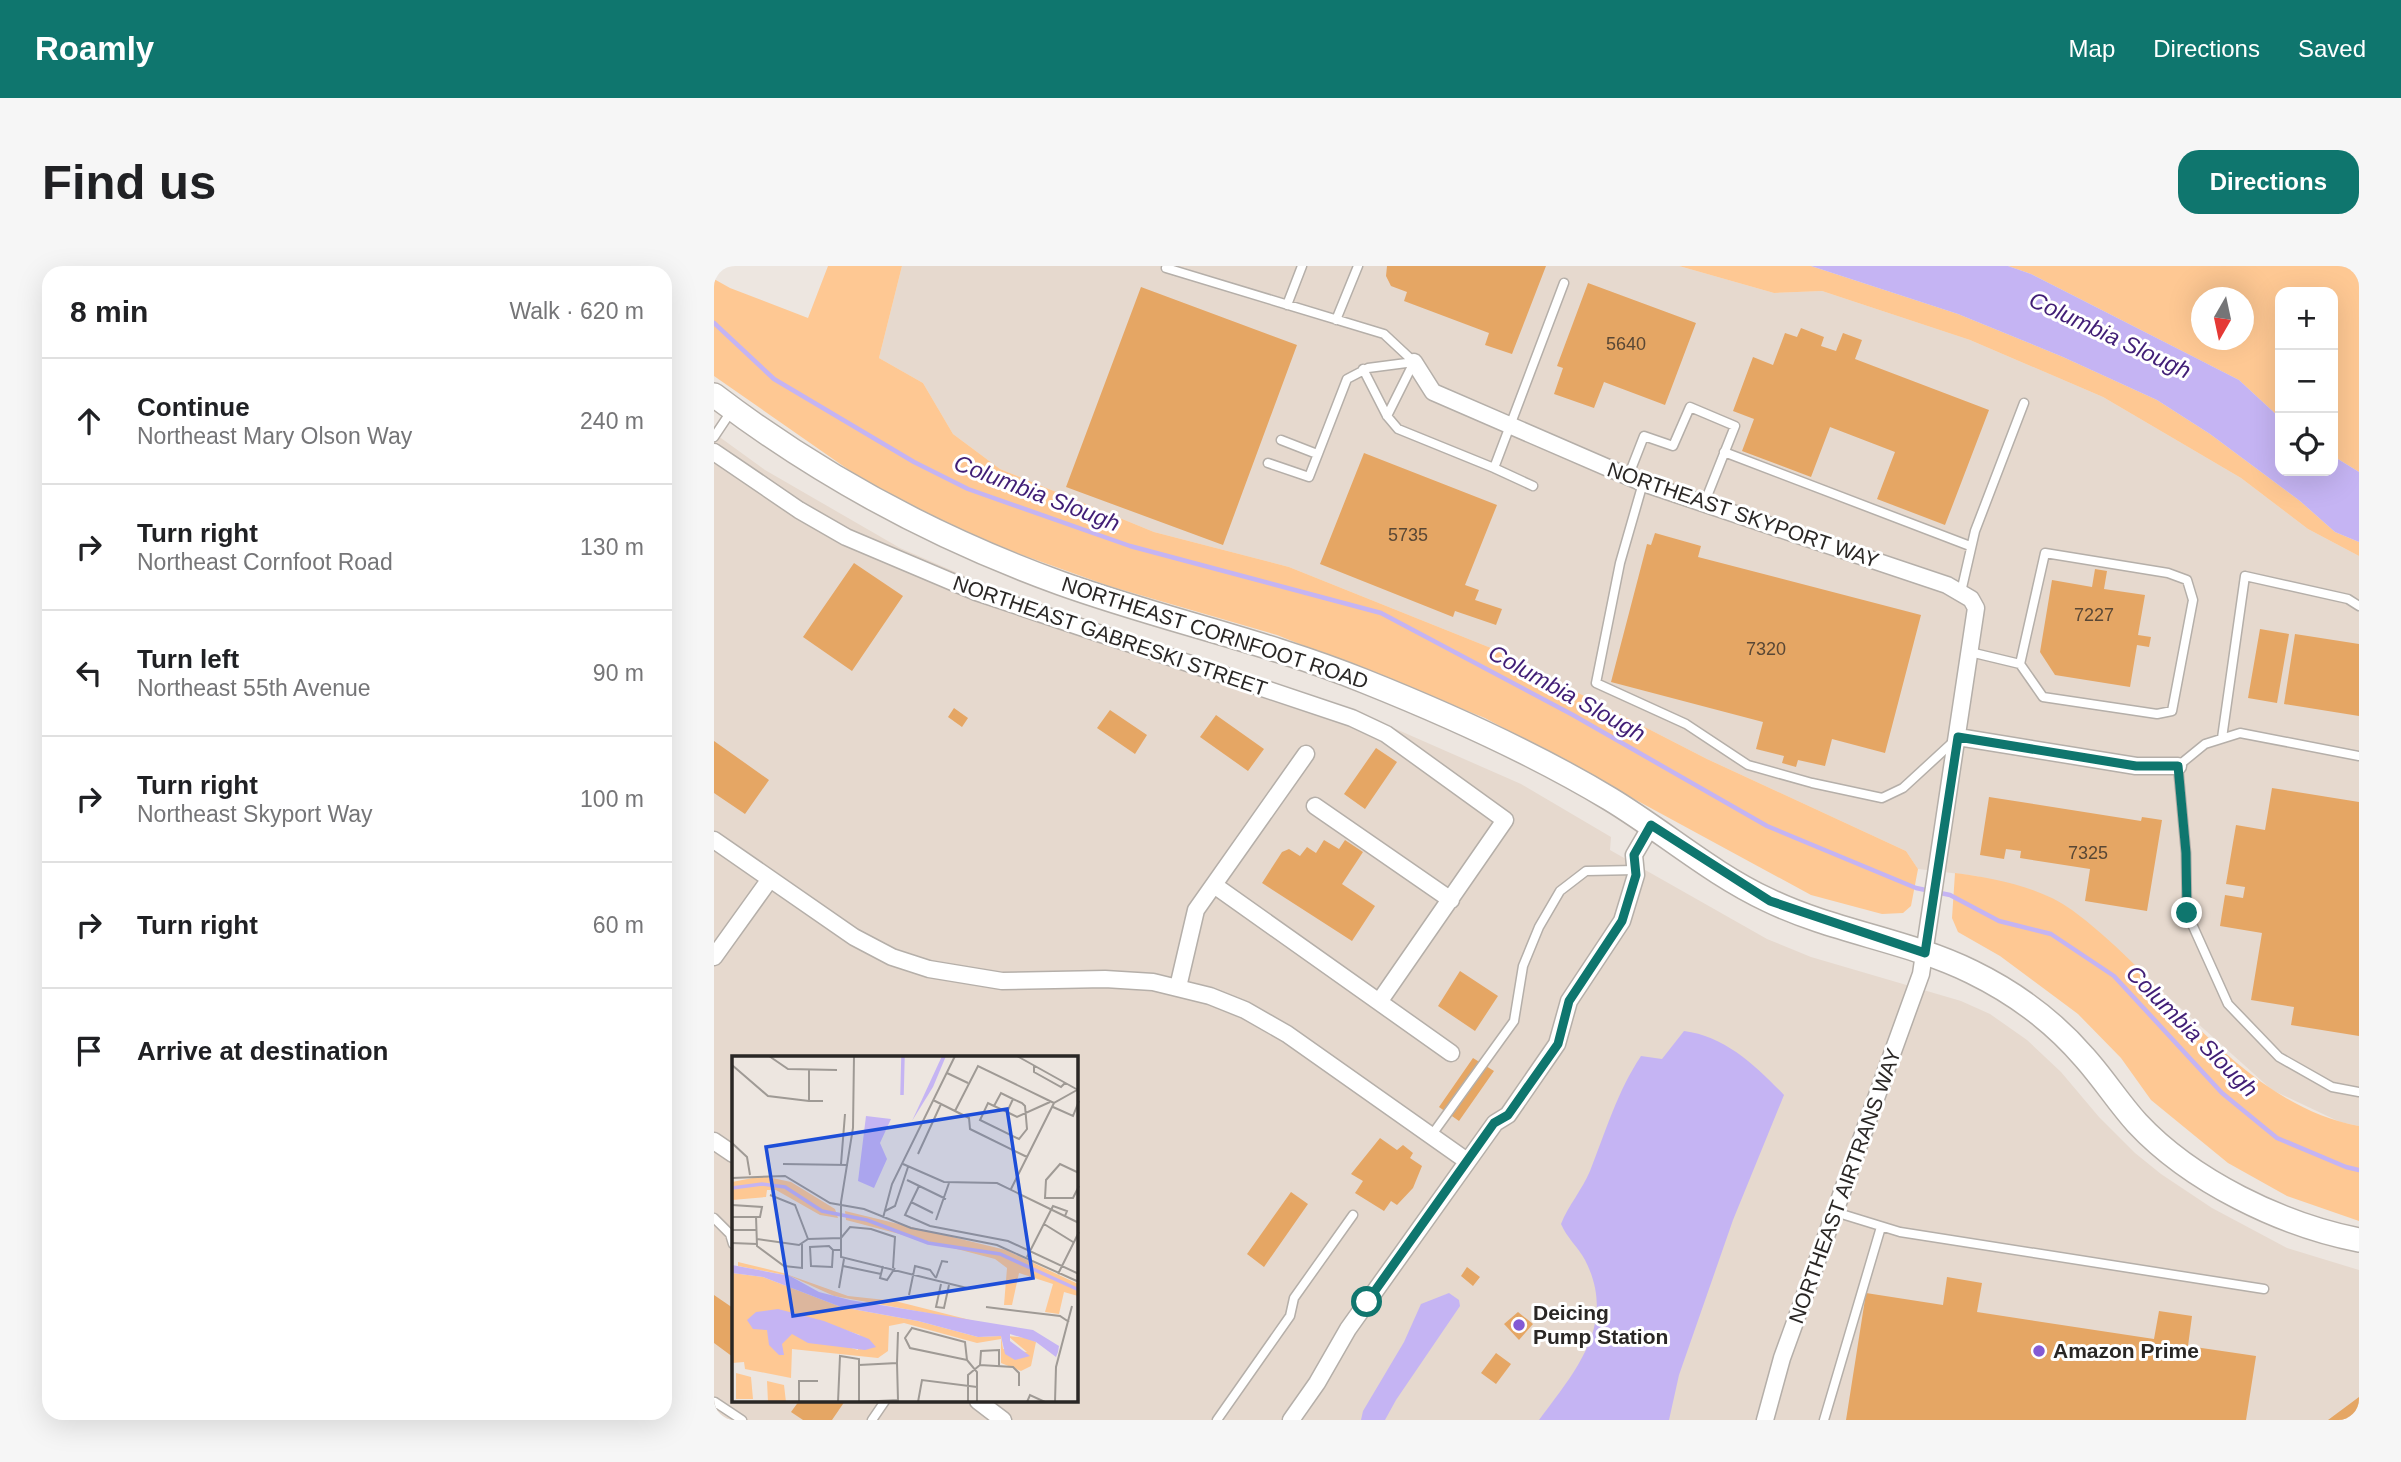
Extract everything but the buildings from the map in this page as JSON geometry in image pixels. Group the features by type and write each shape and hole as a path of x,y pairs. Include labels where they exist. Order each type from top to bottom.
{"street":[{"name":"NORTHEAST SKYPORT WAY","path":"1415,362 1433,392 1635,480 1947,585 1966,596"},
{"name":"NORTHEAST CORNFOOT ROAD","path":"714,395 840,480 950,537 1059,582 1307,659 1368,682 1530,753 1651,825 1770,901 1925,953 1974,973 2041,1015 2084,1057 2138,1124 2202,1174 2279,1216 2359,1240"},
{"name":"NORTHEAST GABRESKI STREET","path":"714,453 799,510 846,537 964,587 1386,734 1505,820 1451,900"},
{"name":"NORTHEAST AIRTRANS WAY","path":"1765,1420 1782,1358 1915,995 1932,913 1976,615 1966,596"},
{"path":"1958,737 2136,766 2178,766"},
{"path":"1178,987 1192,923 1214,885 1306,754"},
{"path":"1315,806 1451,900 1380,1002"},
{"path":"1291,1420 1317,1383 1348,1329 1467,1161 1494,1123 1508,1115 1558,1044 1569,1001 1622,921 1636,870 1634,855 1651,825"},
{"path":"714,840 854,937 892,957 929,969 1002,981 1105,979 1178,987 1262,1019 1467,1161"},
{"path":"714,957 770,879"},
{"path":"1214,885 1451,1053"},
{"path":"714,1141 732,1153"},
{"path":"979,1402 1003,1420"}],"lane":[{"path":"1287,305 1302,266"},
{"path":"1336,320 1358,266"},
{"path":"1166,268 1384,334 1415,362"},
{"path":"1494,468 1564,283"},
{"path":"1268,463 1309,477 1348,379 1363,369 1415,362"},
{"path":"1387,416 1415,362"},
{"path":"1363,369 1387,416 1398,429 1533,486"},
{"path":"1966,596 1970,546 2024,403"},
{"path":"1704,504 1735,426 1690,407 1673,446 1644,436 1595,683 1686,724 1748,765 1882,798 1903,788 1958,737"},
{"path":"714,437 733,409"},
{"path":"1281,440 1317,454"},
{"path":"1724,452 1970,546"},
{"path":"1970,652 2020,664 2043,697 2157,714 2172,710 2193,600 2187,580 2168,573 2045,553 2020,664"},
{"path":"2222,738 2245,576 2348,599 2359,606"},
{"path":"2359,757 2240,733 2205,744 2178,766 2186,853 2187,913 2228,1003 2279,1057 2332,1087 2359,1092"},
{"path":"1431,1136 1514,1021 1523,966 1539,927 1560,891 1586,871 1636,870"},
{"path":"1835,1212 1881,1227 2264,1289"},
{"path":"1217,1420 1290,1316 1294,1298 1353,1215"},
{"path":"714,1218 730,1234 732,1241"},
{"path":"1825,1420 1881,1227"},
{"path":"715,1402 742,1420"},
{"path":"872,1420 885,1402"}],"shaded area":[{"path":"828,266 902,266 879,358 923,383 953,434 1000,469 1154,532 1289,567 1491,648 1707,759 1906,851 1918,869 1911,906 1903,913 1882,914 1811,895 1485,718 1277,635 1109,586 983,541 869,484 714,376 714,279 730,288 808,318"},
{"path":"902,266 1679,266 1774,293 1822,291 1970,340 2103,397 2241,478 2308,529 2359,556 2359,1126 2340,1122 2272,1090 2070,909 1977,876 1918,869 1906,851 1707,759 1491,648 1289,567 1154,532 1000,469 953,434 923,383 879,358"},
{"path":"1679,266 1811,266 1958,314 2063,357 2157,400 2210,434 2300,501 2335,532 2359,542 2359,556 2308,529 2241,478 2103,397 1970,340 1822,291 1774,293"},
{"path":"2008,266 2359,266 2359,472 2338,459 2338,287 2275,287 2275,413 2239,380 2031,274"},
{"path":"714,433 765,470 900,548 1004,593 1348,708 1521,784 1611,837 1610,850 1767,939 1811,957 1961,1001 1990,1014 2027,1040 2061,1072 2099,1117 2135,1153 2161,1174 2212,1208 2287,1248 2359,1270 2359,1420 714,1420"},
{"path":"1955,873 2016,885 2046,895 2072,910 2106,938 2240,1066 2277,1093 2316,1113 2359,1126 2359,1221 2287,1196 2228,1163 2151,1100 2121,1058 2078,1014 2000,956 1958,932 1952,918"}],"water":[{"path":"1811,266 2008,266 2031,274 2239,380 2275,413 2275,476 2338,476 2338,459 2359,472 2359,542 2335,532 2300,501 2210,434 2157,400 2063,357 1958,314"},
{"path":"1684,1031 1713,1039 1739,1054 1784,1095 1733,1220 1679,1375 1669,1420 1539,1420 1578,1365 1588,1346 1597,1305 1594,1283 1585,1260 1561,1224 1587,1178 1619,1098 1641,1056 1662,1059"},
{"path":"1449,1293 1459,1300 1460,1306 1385,1420 1361,1420 1363,1411 1404,1342 1421,1304"}],"waterway":[{"name":"Columbia Slough","path":"714,323 774,379 914,462 968,489 1130,546 1381,613 1573,715 1767,826 1916,888 1950,895 1999,921 2051,934 2114,976 2222,1093 2277,1138 2359,1170"}],"place":[{"name":"Deicing Pump Station","path":"1519,1325"},
{"name":"Amazon Prime","path":"2039,1351"}],"route":[{"path":"1367,1302 1494,1123 1508,1115 1558,1044 1569,1001 1622,921 1636,875 1634,855 1651,825 1745,888 1770,901 1822,921 1925,953 1958,737 2136,766 2178,766 2186,853 2187,913"}]}
